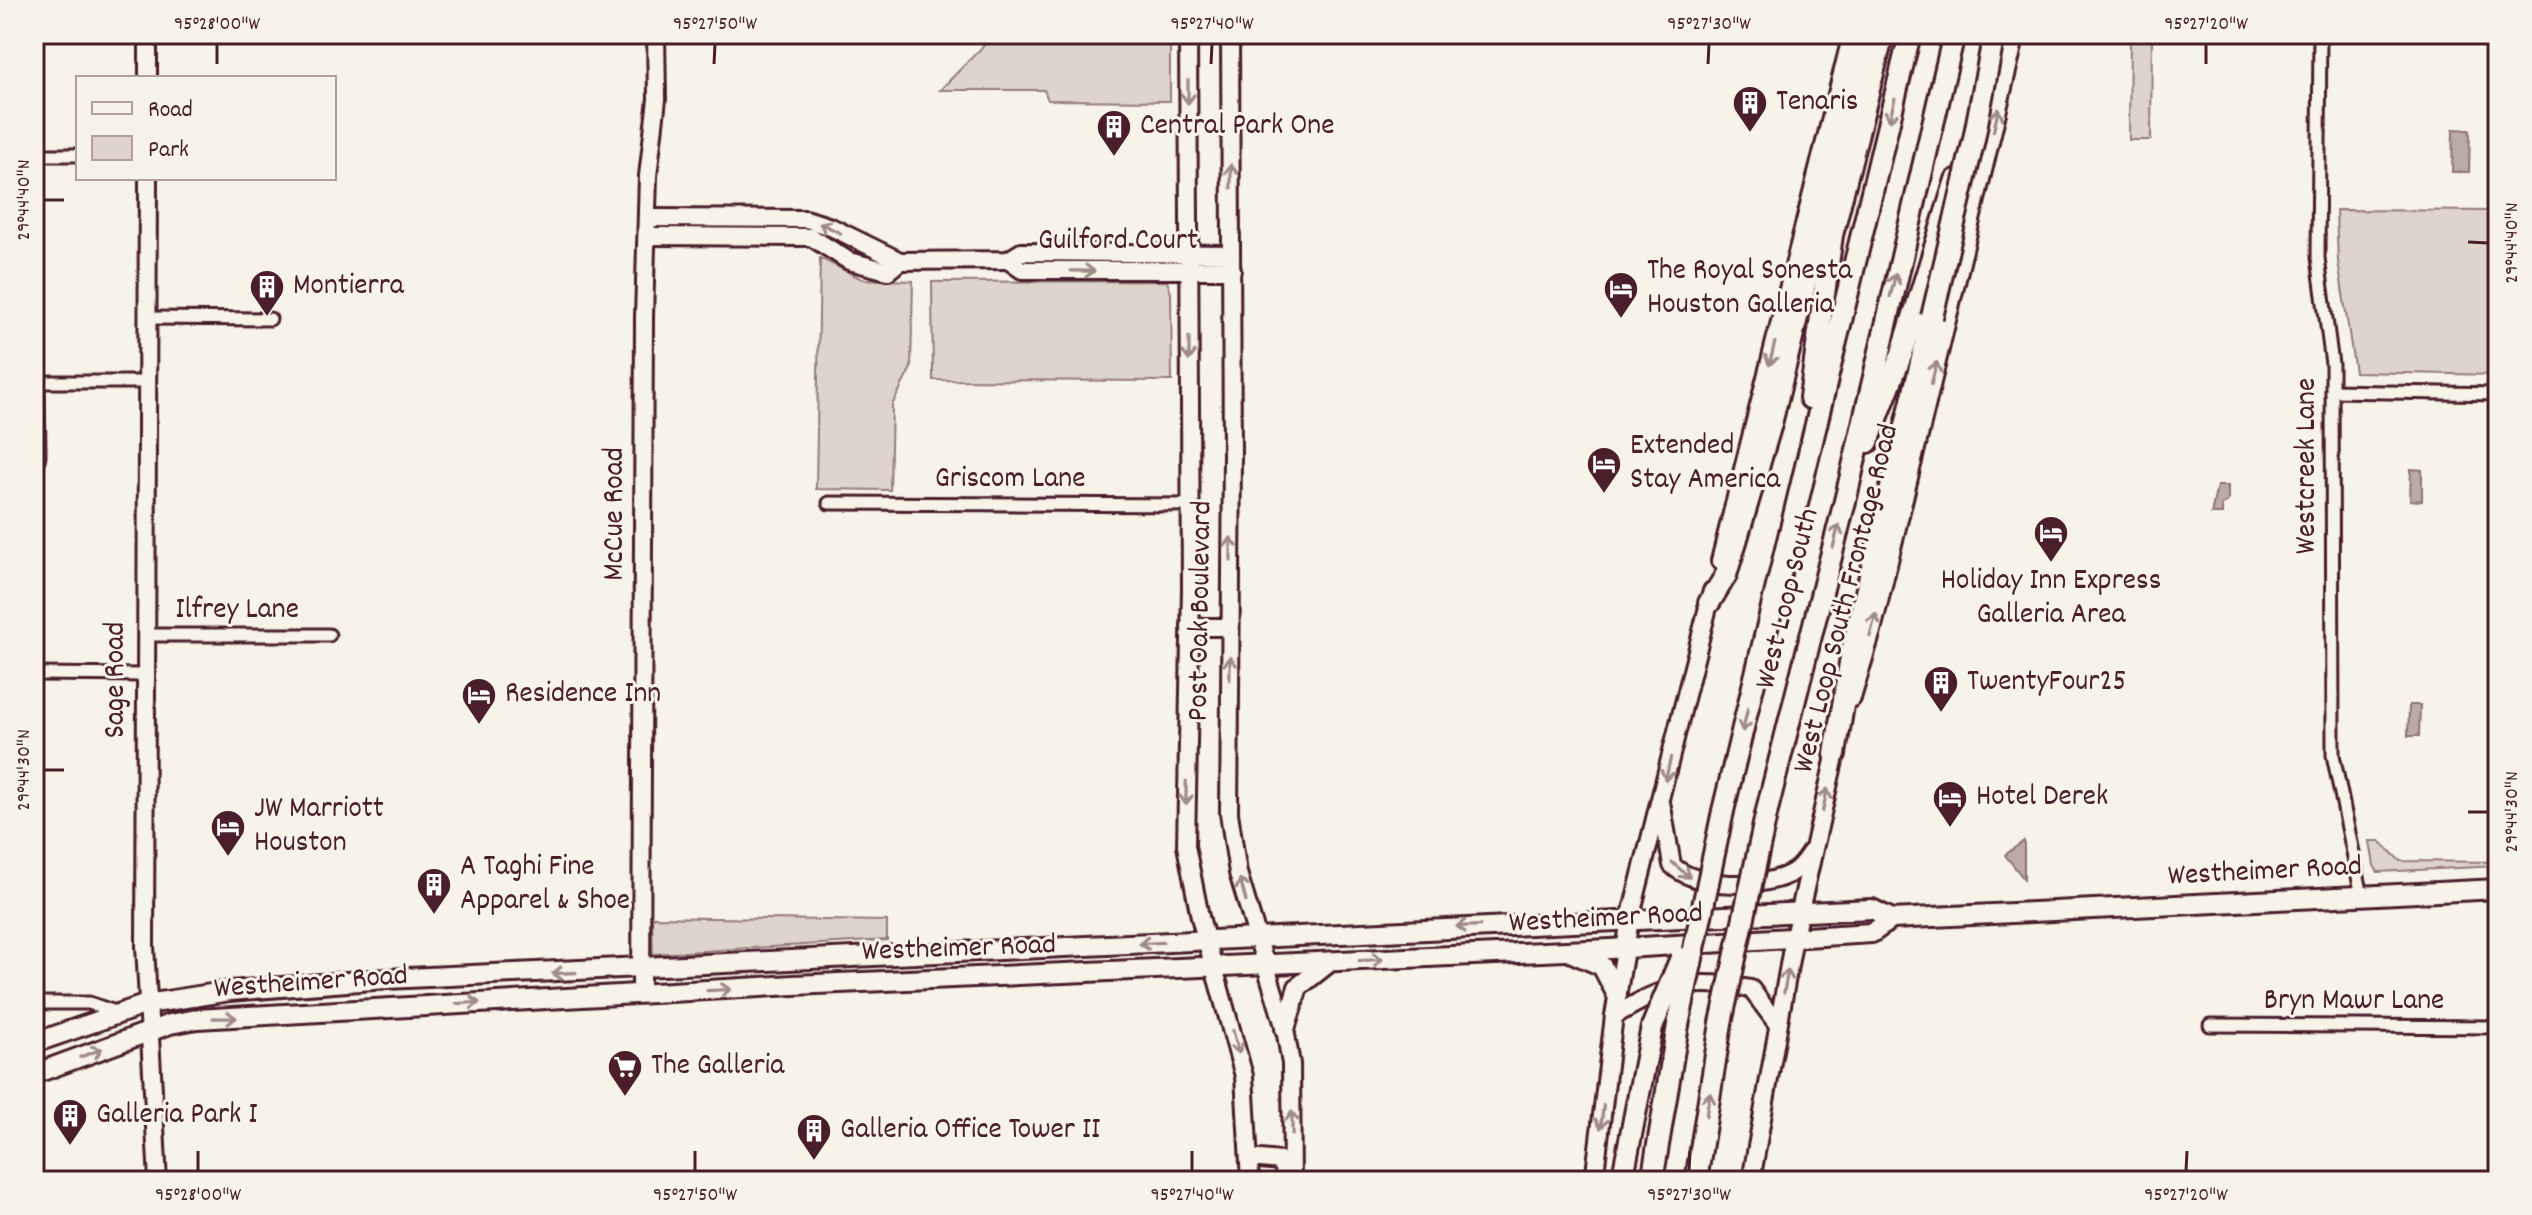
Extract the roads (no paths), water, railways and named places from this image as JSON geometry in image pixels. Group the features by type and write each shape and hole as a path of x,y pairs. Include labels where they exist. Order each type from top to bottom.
{"highway":[{"path":"1709,603 1726,575 1771,424 1866,34"},
{"path":"1795,507 1832,235 1883,34"},
{"name":"West Loop South","path":"1652,1181 1698,917 1910,34"},
{"name":"West Loop South","path":"1696,1181 1721,1023 1768,806 1846,497 1954,34"},
{"path":"1835,754 1852,651 1974,139 1994,34"},
{"path":"1846,497 1902,353 1987,79 2005,34"},
{"path":"1622,1181 1652,1027 1698,917"}],"main road":[{"path":"148,34 148,76"},
{"name":"McCue Road","path":"641,994 647,218 648,176 657,99 656,34"},
{"name":"Post Oak Boulevard","path":"1188,34 1191,505 1186,846 1214,968 1244,1076 1250,1181"},
{"name":"Post Oak Boulevard","path":"1230,34 1229,813 1238,873 1285,1029 1291,1064 1290,1181"},
{"path":"1594,1181 1614,1016 1630,919 1852,34"},
{"name":"West Loop South Frontage Road","path":"1751,1181 1794,937 1835,754 1872,631 2016,34"},
{"name":"Sage Road","path":"148,180 145,635 147,1004 158,1181"},
{"name":"Guilford Court","path":"647,218 817,221 900,261 1008,260 1021,252 1188,252 1232,262"},
{"path":"701,218 701,236"},
{"name":"Guilford Court","path":"647,236 811,237 867,268 888,271 900,261"},
{"name":"Guilford Court","path":"1008,260 1022,270 1188,271 1232,262"},
{"path":"1190,627 1230,627"},
{"path":"1661,798 1668,855 1672,865 1690,879 1739,883 1782,877 1796,871 1815,845"},
{"name":"Westheimer Road","path":"34,1043 147,1004 230,991 386,979 1630,919 1872,909 1892,919 2498,889"},
{"name":"Westheimer Road","path":"34,1074 149,1032 197,1019 794,985 1625,948 1872,933 1892,919"},
{"path":"967,978 1033,964 1035,949"},
{"path":"1567,951 1602,966 1617,995"},
{"path":"794,985 805,976 820,975 866,958"},
{"path":"1285,1029 1298,987 1330,962"},
{"path":"402,1006 413,994 434,993 478,976"},
{"path":"335,1009 382,992 386,979"},
{"path":"1614,1016 1650,994 1678,983 1714,981 1751,989 1778,1025"},
{"path":"1250,1158 1281,1161 1290,1181"}],"street":[{"name":"Westcreek Lane","path":"2320,34 2318,258 2329,338 2332,391 2333,755 2362,896"},
{"path":"34,155 76,155"},
{"path":"149,318 270,319"},
{"path":"34,483 39,455 36,382 148,382"},
{"path":"2332,391 2498,394"},
{"name":"Griscom Lane","path":"829,503 1191,505"},
{"name":"Ilfrey Lane","path":"145,635 329,635"},
{"path":"34,674 145,675"},
{"path":"34,1003 89,1003 118,1013"},
{"name":"Bryn Mawr Lane","path":"2210,1025 2498,1027"}],"place":[{"name":"Tenaris","path":"1750,134"},
{"name":"Central Park One","path":"1114,158"},
{"name":"Montierra","path":"267,318"},
{"name":"The Royal Sonesta Houston Galleria","path":"1621,320"},
{"name":"Extended Stay America","path":"1604,495"},
{"name":"Holiday Inn Express Galleria Area","path":"2051,564"},
{"name":"TwentyFour25","path":"1941,714"},
{"name":"Residence Inn","path":"479,726"},
{"name":"Hotel Derek","path":"1950,829"},
{"name":"JW Marriott Houston","path":"228,858"},
{"name":"A Taghi Fine Apparel & Shoe","path":"434,916"},
{"name":"The Galleria","path":"625,1098"},
{"name":"Galleria Park I","path":"70,1147"},
{"name":"Galleria Office Tower II","path":"814,1162"}]}
